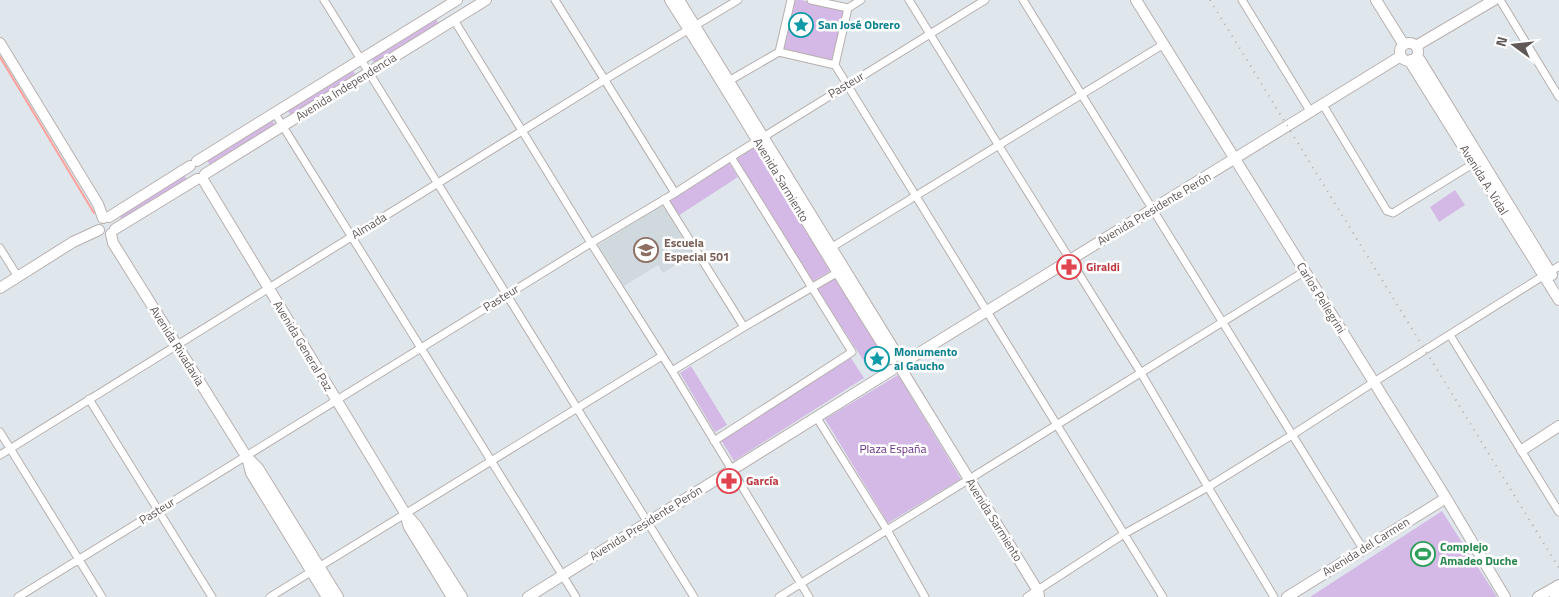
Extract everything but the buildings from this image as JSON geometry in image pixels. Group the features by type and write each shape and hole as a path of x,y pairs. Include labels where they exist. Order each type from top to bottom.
{"main road":[{"name":"Avenida Independencia","path":"106,218 361,59 443,4 457,0"},
{"name":"Avenida Independencia","path":"113,231 486,0"},
{"name":"Avenida Sarmiento","path":"670,0 692,28"},
{"name":"Avenida Sarmiento","path":"679,0 692,28 725,83 897,361 898,374 903,372 1038,594 1047,597"},
{"name":"Carlos Pellegrini","path":"1136,0 1446,498 1505,597"},
{"path":"1376,0 1404,45 1410,43 1411,55"},
{"name":"Avenida Presidente Perón","path":"528,597 817,418 897,361 987,311 1310,112 1411,55 1494,0"},
{"path":"443,4 454,20"},
{"path":"0,43 106,218 114,222 113,231 104,234 99,230"},
{"name":"Avenida A. Vidal","path":"1411,55 1412,65 1477,161 1547,273 1559,300"},
{"path":"202,162 205,166 201,177 191,175 189,171 194,164 202,162"},
{"name":"Avenida General Paz","path":"201,177 405,513 416,525 462,597"},
{"path":"99,230 99,222 106,218"},
{"path":"0,288 73,242 99,230"},
{"name":"Avenida Rivadavia","path":"113,231 113,243 246,456 258,468 315,569 328,597"},
{"name":"Avenida A. Vidal","path":"1547,273 1559,286"},
{"path":"1522,450 1559,426"},
{"name":"Avenida del Carmen","path":"1287,597 1446,498"},
{"name":"Avenida General Paz","path":"405,513 409,527 452,597"},
{"name":"Avenida Rivadavia","path":"315,569 338,597"},
{"path":"1538,597 1559,584"},
{"path":"1555,597 1559,594"}],"street":[{"path":"324,0 694,597"},
{"path":"555,0 675,193"},
{"name":"Almada","path":"0,455 604,80 738,0"},
{"path":"779,52 791,0"},
{"path":"811,0 848,8 861,0"},
{"path":"909,0 998,146 1141,373 1274,597"},
{"name":"Pasteur","path":"18,597 985,0"},
{"path":"1023,0 1363,549"},
{"path":"1242,0 1310,112"},
{"path":"1500,0 1559,97"},
{"path":"848,8 834,65 1163,597"},
{"path":"454,20 590,243 672,371 809,597"},
{"path":"828,250 1164,44"},
{"path":"725,83 779,52 834,65"},
{"path":"1323,105 1388,211 1392,213 1477,161"},
{"path":"274,112 576,597"},
{"path":"714,441 852,352 731,157"},
{"path":"664,199 744,327"},
{"path":"0,248 18,277"},
{"path":"1027,597 1038,594 1124,534 1208,487 1559,266"},
{"path":"672,371 841,271"},
{"path":"779,597 1305,272"},
{"path":"1450,335 1559,512"},
{"path":"270,597 662,356"},
{"path":"89,400 212,597"},
{"path":"817,418 887,530 924,597"},
{"path":"0,432 102,597"}],"shaded area":[{"name":"Escuela Especial 501","path":"662,205 693,254 663,273 658,265 624,286 598,245"}],"green space":[{"path":"794,0 842,10 844,14 830,61 785,51 783,48"},
{"path":"436,19 439,24 375,63 371,59"},
{"path":"353,71 356,76 291,116 288,111"},
{"path":"272,120 275,125 210,165 207,160"},
{"path":"755,147 830,271 812,282 736,159"},
{"path":"728,161 738,177 678,216 668,200"},
{"path":"184,175 187,180 122,220 119,215"},
{"path":"1455,190 1465,205 1439,222 1430,207"},
{"path":"836,277 890,360 871,372 817,289"},
{"path":"851,358 864,378 734,461 721,440"},
{"path":"691,366 727,425 715,432 680,373"},
{"name":"Plaza España","path":"898,375 961,479 888,523 825,419"},
{"name":"Complejo Amadeo Duche","path":"1442,511 1497,597 1310,597"}],"waterway":[{"path":"0,57 94,213"}],"railway":[{"path":"1210,0 1559,568"}],"place":[{"name":"San José Obrero","path":"801,25"},
{"name":"Escuela Especial 501","path":"646,250"},
{"name":"Giraldi","path":"1069,267"},
{"name":"Monumento al Gaucho","path":"877,359"},
{"name":"García","path":"729,481"},
{"name":"Complejo Amadeo Duche","path":"1423,554"}]}
